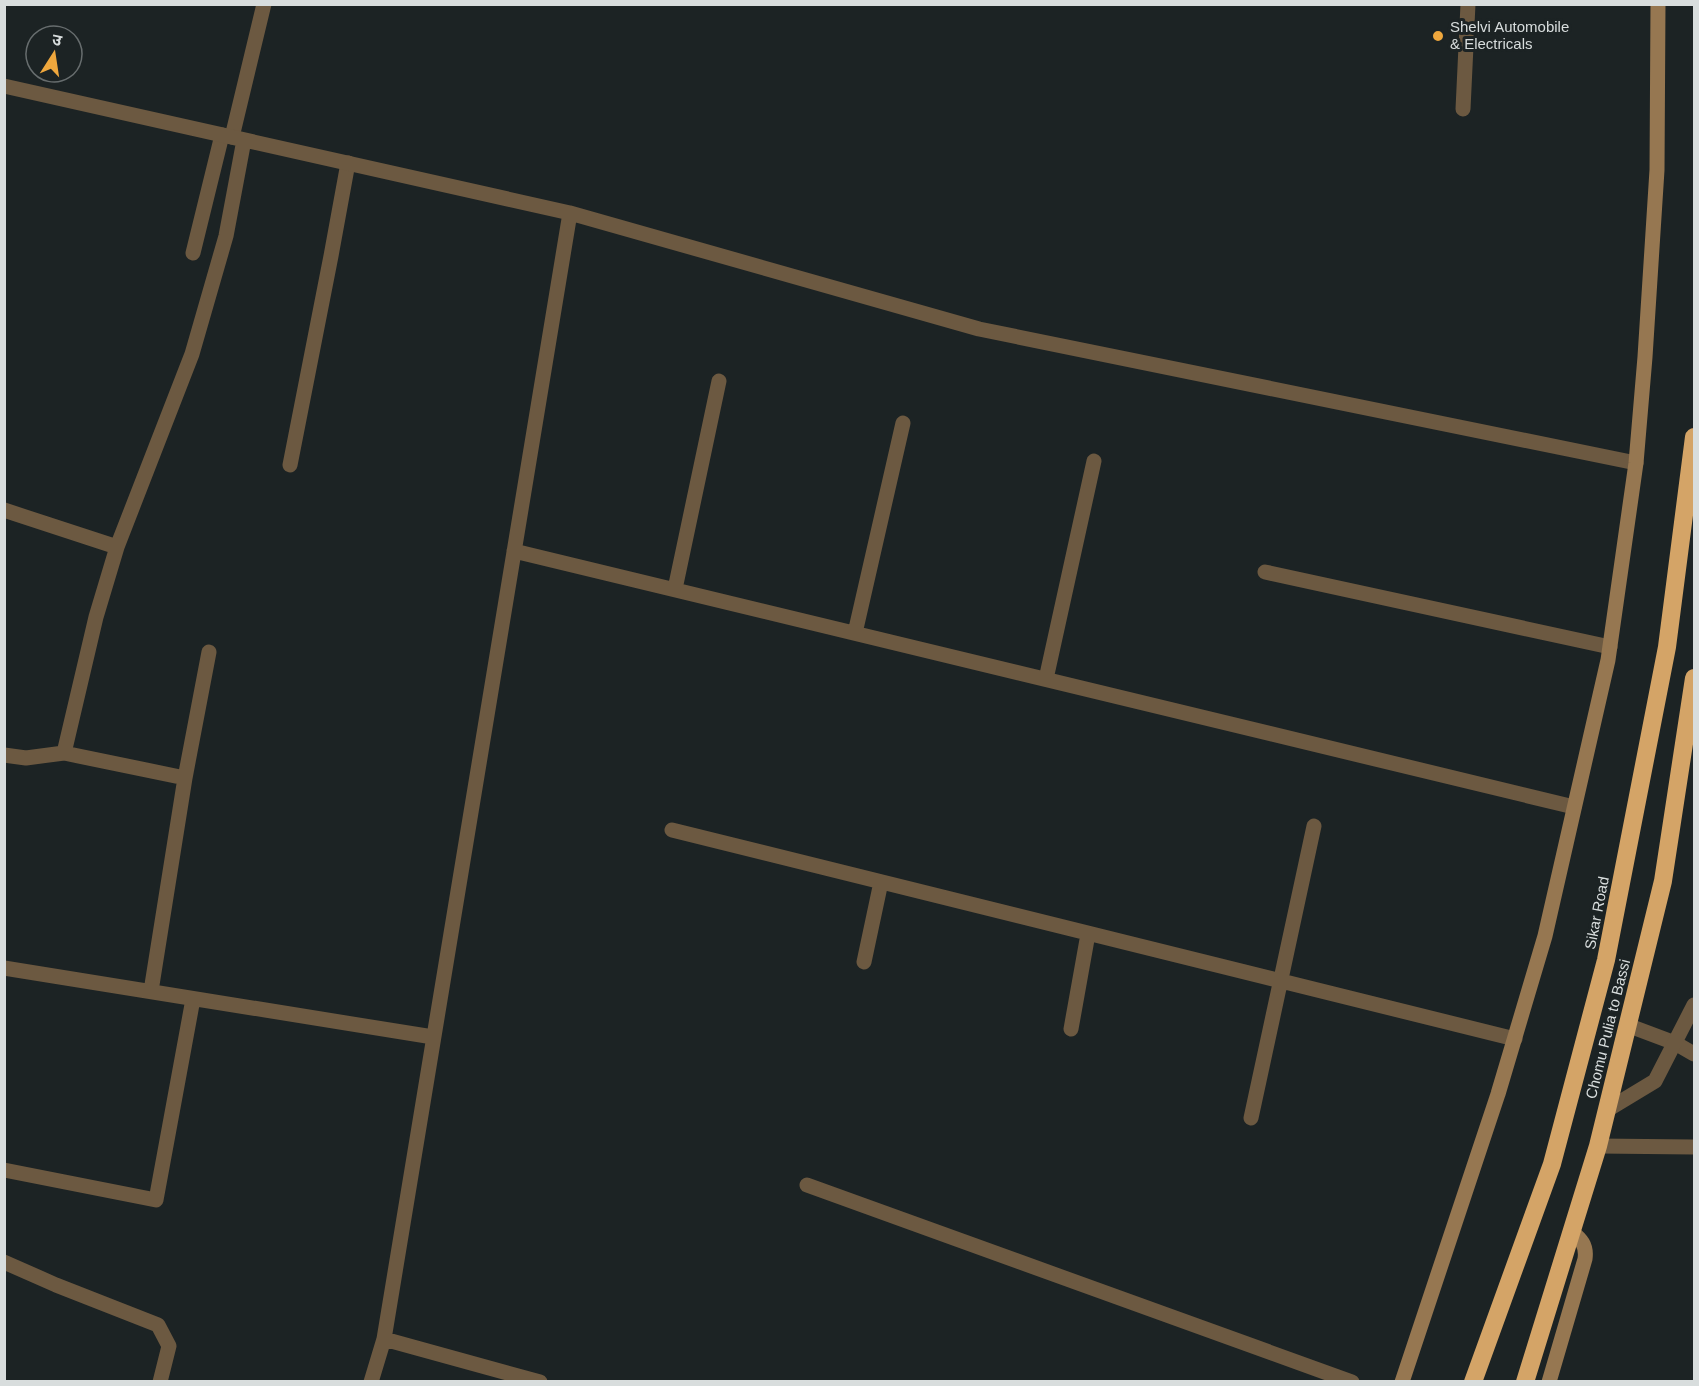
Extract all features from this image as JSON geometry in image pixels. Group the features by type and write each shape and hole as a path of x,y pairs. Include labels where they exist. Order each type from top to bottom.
{"highway":[{"name":"Sikar Road","path":"1473,1382 1552,1164 1606,960 1666,647 1695,436"},
{"name":"Chomu Pulia to Bassi","path":"1525,1382 1598,1146 1663,881 1695,678"}],"main road":[{"path":"1402,1382 1515,1039 1545,936 1608,660 1636,463 1645,357 1657,170 1658,4"},
{"path":"1549,1382 1585,1259 1586,1252 1583,1242 1571,1231"}],"street":[{"path":"193,253 233,137 264,4"},
{"path":"1463,109 1468,4"},
{"path":"4,86 570,213 979,329 1636,463"},
{"path":"64,753 96,617 117,547 192,354 226,236 233,137"},
{"path":"290,465 348,163"},
{"path":"371,1382 384,1339 570,213"},
{"path":"675,589 719,381"},
{"path":"855,633 903,423"},
{"path":"1046,679 1094,461"},
{"path":"4,510 117,547"},
{"path":"514,550 1574,807"},
{"path":"1265,572 1610,647"},
{"path":"151,991 185,778 209,652"},
{"path":"4,755 26,758 64,753 185,778"},
{"path":"1251,1118 1314,826"},
{"path":"672,830 1515,1039"},
{"path":"864,962 881,882"},
{"path":"1071,1029 1088,933"},
{"path":"4,968 434,1037"},
{"path":"4,1170 156,1200 193,999"},
{"path":"1607,1110 1655,1081 1695,1005"},
{"path":"1627,1025 1675,1043 1695,1054"},
{"path":"1598,1146 1695,1147"},
{"path":"807,1185 1352,1382"},
{"path":"4,1262 158,1325 169,1346 160,1382"},
{"path":"384,1339 540,1382"}],"place":[{"name":"Shelvi Automobile & Electricals","path":"1438,36"}]}
